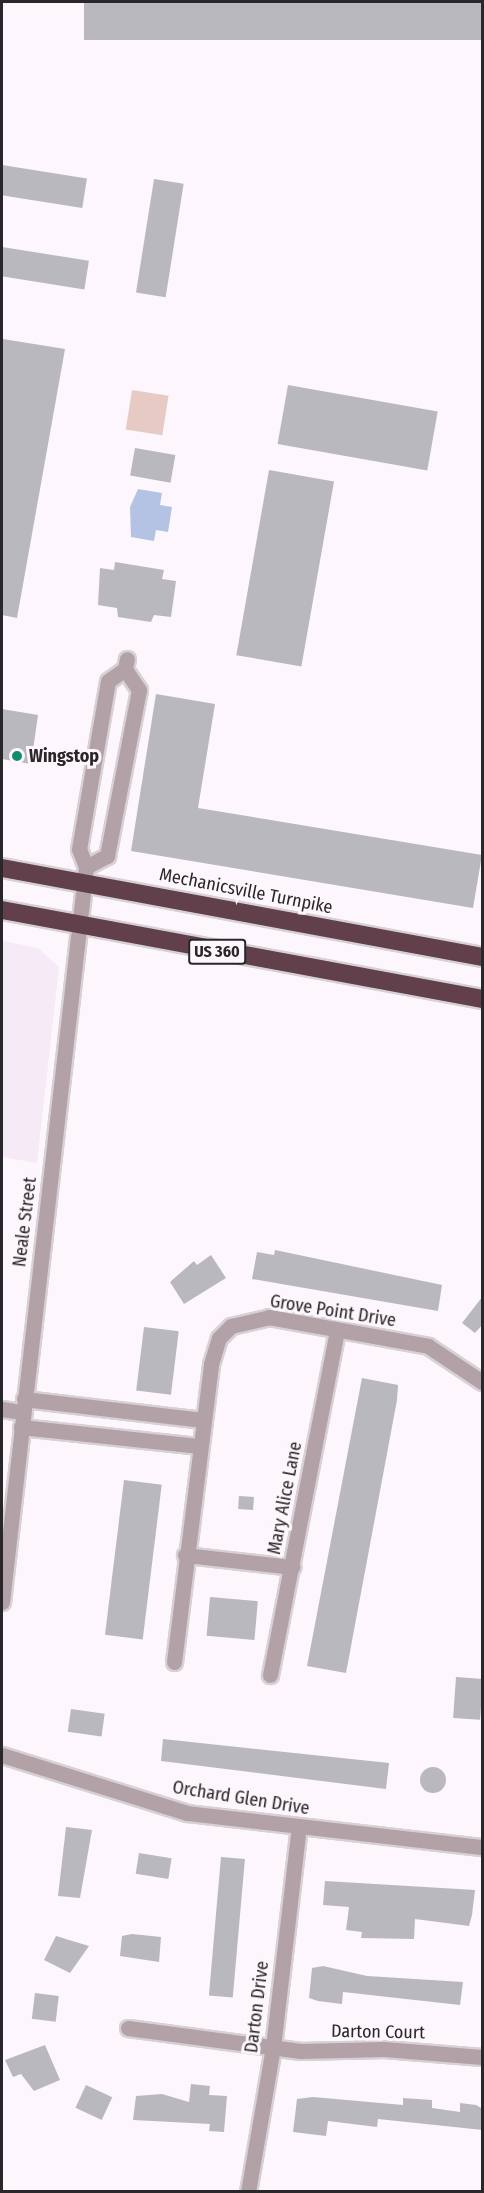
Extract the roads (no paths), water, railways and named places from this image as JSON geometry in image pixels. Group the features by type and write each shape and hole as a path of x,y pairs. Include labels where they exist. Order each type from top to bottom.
{"highway":[{"name":"Mechanicsville Turnpike","path":"2,868 85,875 483,957"},
{"name":"US 360","path":"2,910 483,999"}],"street":[{"name":"Neale Street","path":"2,1602 85,875 79,849 108,681 126,664 139,690 107,856 85,875"},
{"name":"Grove Point Drive","path":"174,1662 185,1555 211,1364 219,1338 231,1326 269,1317 428,1346 483,1382"},
{"name":"Mary Alice Lane","path":"270,1675 337,1330"},
{"path":"2,1408 200,1446"},
{"path":"22,1413 203,1420"},
{"path":"185,1555 291,1567"},
{"name":"Orchard Glen Drive","path":"2,1755 187,1813 483,1847"},
{"name":"Darton Drive","path":"248,2192 273,2047 299,1827"},
{"name":"Darton Court","path":"128,2028 273,2047 483,2057"}],"water":[{"path":"138,489 162,493 160,505 172,507 168,532 156,530 154,541 131,537 130,507"}],"place":[{"name":"Wingstop","path":"17,756"}]}
